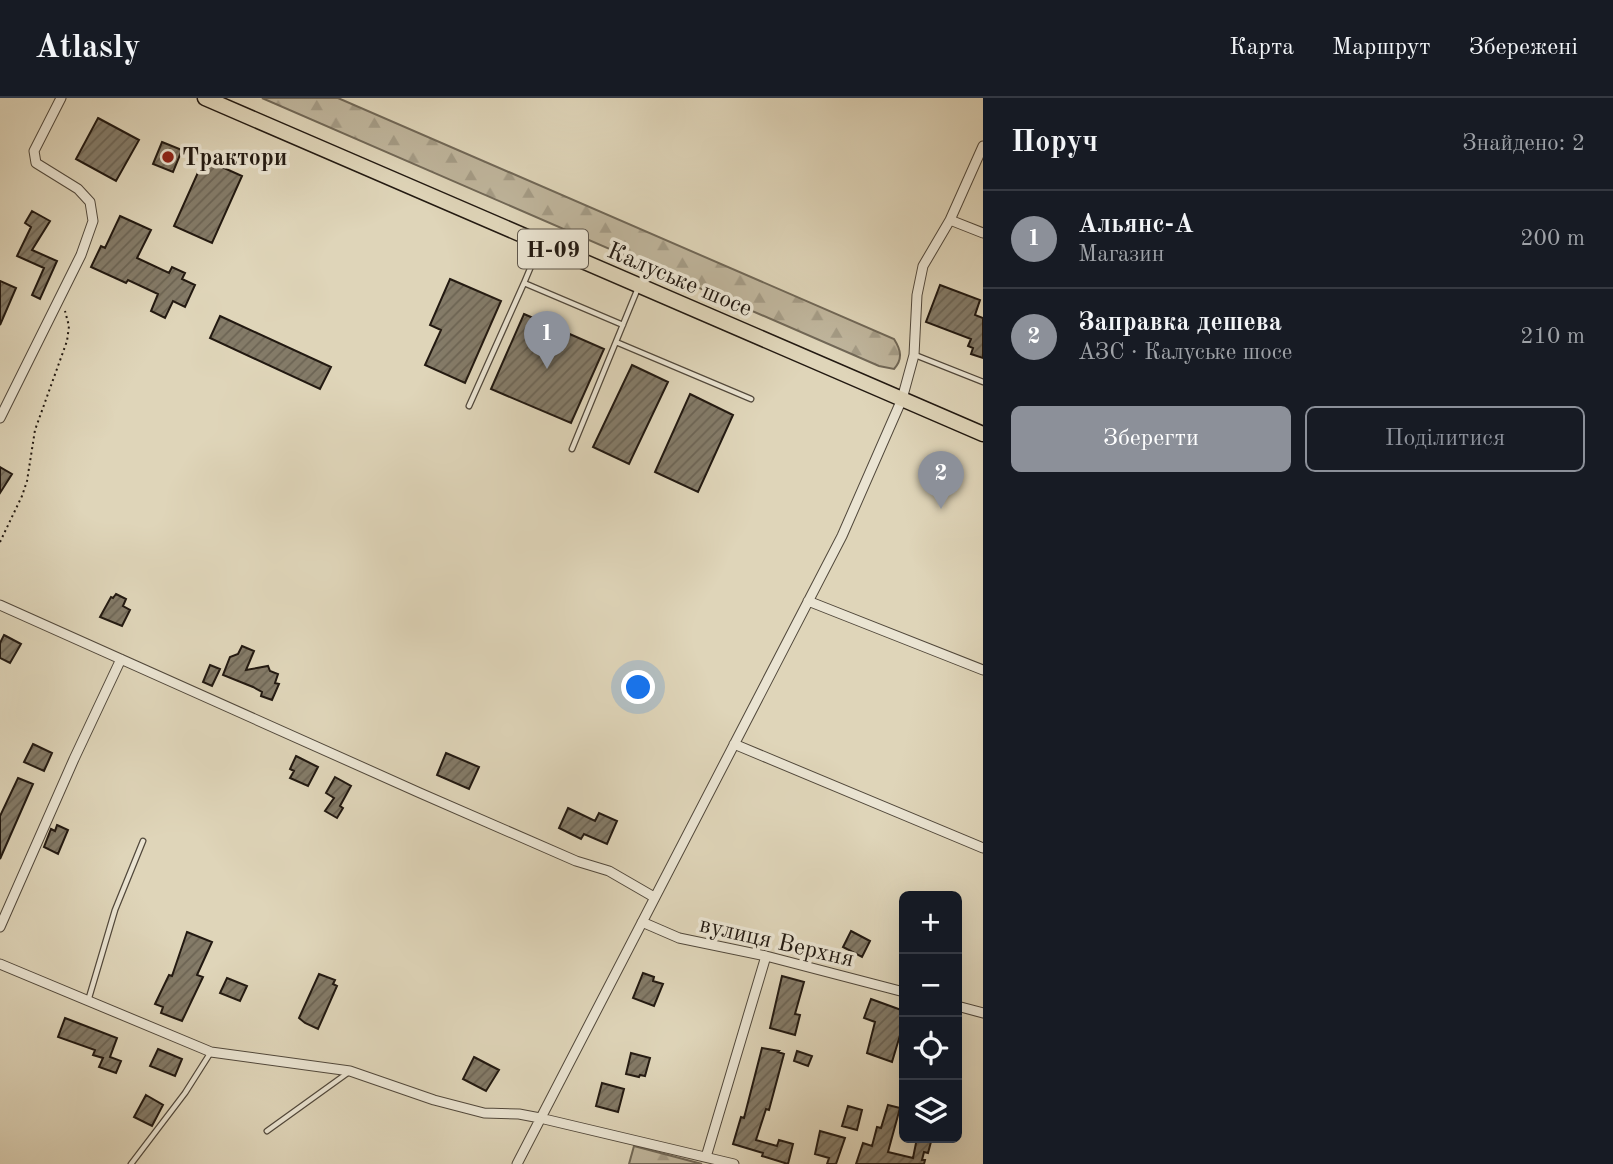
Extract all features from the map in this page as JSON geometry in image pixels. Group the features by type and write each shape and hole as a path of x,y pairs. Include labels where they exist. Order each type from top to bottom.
{"main road":[{"name":"Калуське шосе","path":"205,98 983,434"}],"street":[{"path":"0,418 81,255 93,220 90,202 78,189 36,163 34,151 41,132 61,98"},
{"path":"517,1164 842,536 902,399 914,355 917,295 923,266 950,220 983,146"},
{"path":"950,220 983,233"},
{"path":"808,601 983,670"},
{"path":"0,605 576,861 609,871 654,897"},
{"path":"0,927 121,659"},
{"path":"734,744 983,848"},
{"name":"вулиця Верхня","path":"642,922 679,939 766,956 899,991"},
{"path":"706,1157 766,956"},
{"path":"0,964 211,1052 350,1071 434,1100 484,1113 519,1114 540,1118 734,1164"},
{"path":"962,1007 983,1013"}],"lane":[{"path":"469,406 540,244"},
{"path":"524,283 622,325"},
{"path":"572,449 638,287"},
{"path":"616,342 751,398"},
{"path":"914,355 983,382"},
{"path":"88,1001 115,910 144,841"},
{"path":"131,1164 185,1093 211,1052"},
{"path":"267,1131 350,1071"}],"path":[{"path":"0,542 27,481 35,430 67,341 68,314 57,302"}],"green space":[{"path":"262,98 338,98 894,339 899,351 899,362 894,369 879,366"},
{"path":"634,1146 702,1164 629,1164"}],"building":[{"path":"98,118 139,140 116,181 76,159"},
{"name":"Трактори","path":"162,142 182,150 173,172 153,164"},
{"path":"204,159 242,176 212,243 174,226"},
{"path":"32,211 50,221 32,250 57,261 40,299 32,295 44,268 17,256 31,227 25,223"},
{"path":"120,216 151,230 137,258 169,273 172,267 185,273 182,279 195,285 185,307 173,301 165,318 151,311 158,294 91,267 101,246 105,248"},
{"path":"450,279 501,301 465,383 425,365 441,330 430,325"},
{"path":"0,281 16,288 0,325"},
{"path":"940,285 980,300 975,315 983,318 983,358 971,354 973,348 968,346 971,339 926,322"},
{"path":"524,314 604,349 571,423 491,389"},
{"path":"220,316 331,367 320,389 210,338"},
{"path":"632,365 668,382 629,464 593,447"},
{"path":"690,394 733,415 698,492 655,472"},
{"path":"0,467 12,474 0,493"},
{"path":"116,594 126,599 123,606 130,610 122,626 100,617 111,597"},
{"path":"4,635 21,644 10,663 0,658 0,643"},
{"path":"242,646 254,651 246,670 268,666 270,671 278,674 275,683 279,684 272,700 261,696 262,692 253,687 223,675 230,657 238,654"},
{"path":"210,665 220,669 212,686 203,682"},
{"path":"33,744 52,753 44,771 24,762"},
{"path":"446,753 479,767 469,789 437,775"},
{"path":"296,756 318,767 308,786 290,778 294,771 290,769"},
{"path":"335,777 351,786 337,818 325,811 334,798 326,793"},
{"path":"18,778 33,784 0,859 0,816"},
{"path":"568,808 595,821 599,813 617,821 607,844 584,834 581,839 559,828"},
{"path":"57,825 68,830 58,854 44,847 51,829 55,831"},
{"path":"851,931 870,941 862,957 843,947"},
{"path":"187,932 212,942 197,975 203,977 182,1021 161,1013 163,1007 155,1004 169,975 172,976"},
{"path":"643,973 654,977 653,981 663,984 654,1006 633,998"},
{"path":"319,974 335,980 333,984 337,986 318,1029 299,1018"},
{"path":"782,976 804,982 795,1014 800,1015 795,1035 770,1028"},
{"path":"227,978 247,986 240,1001 220,993"},
{"path":"871,999 899,1009 899,1039 892,1062 867,1053 875,1022 864,1018"},
{"path":"65,1018 117,1038 110,1057 121,1061 116,1073 99,1067 103,1058 93,1055 95,1050 58,1037"},
{"path":"762,1048 784,1054 769,1110 766,1109 756,1140 777,1146 779,1140 793,1144 788,1164 733,1144 741,1117 744,1118"},
{"path":"158,1049 182,1059 175,1076 150,1066"},
{"path":"797,1051 812,1056 808,1066 794,1061"},
{"path":"631,1053 650,1058 645,1076 626,1074"},
{"path":"474,1057 499,1070 486,1091 463,1079"},
{"path":"602,1083 624,1089 618,1112 596,1106"},
{"path":"146,1095 163,1105 152,1126 134,1117"},
{"path":"888,1105 899,1108 888,1152 913,1158 916,1143 931,1143 928,1153 924,1152 924,1164 856,1164 863,1143 872,1146 877,1127 881,1128"},
{"path":"848,1106 862,1110 857,1130 842,1126"},
{"path":"820,1131 845,1138 836,1164 827,1164 829,1158 815,1154"}],"place":[{"name":"Трактори","path":"168,157"},
{"name":"Альянс-А","path":"547,369"},
{"name":"Заправка дешева","path":"941,509"}]}
